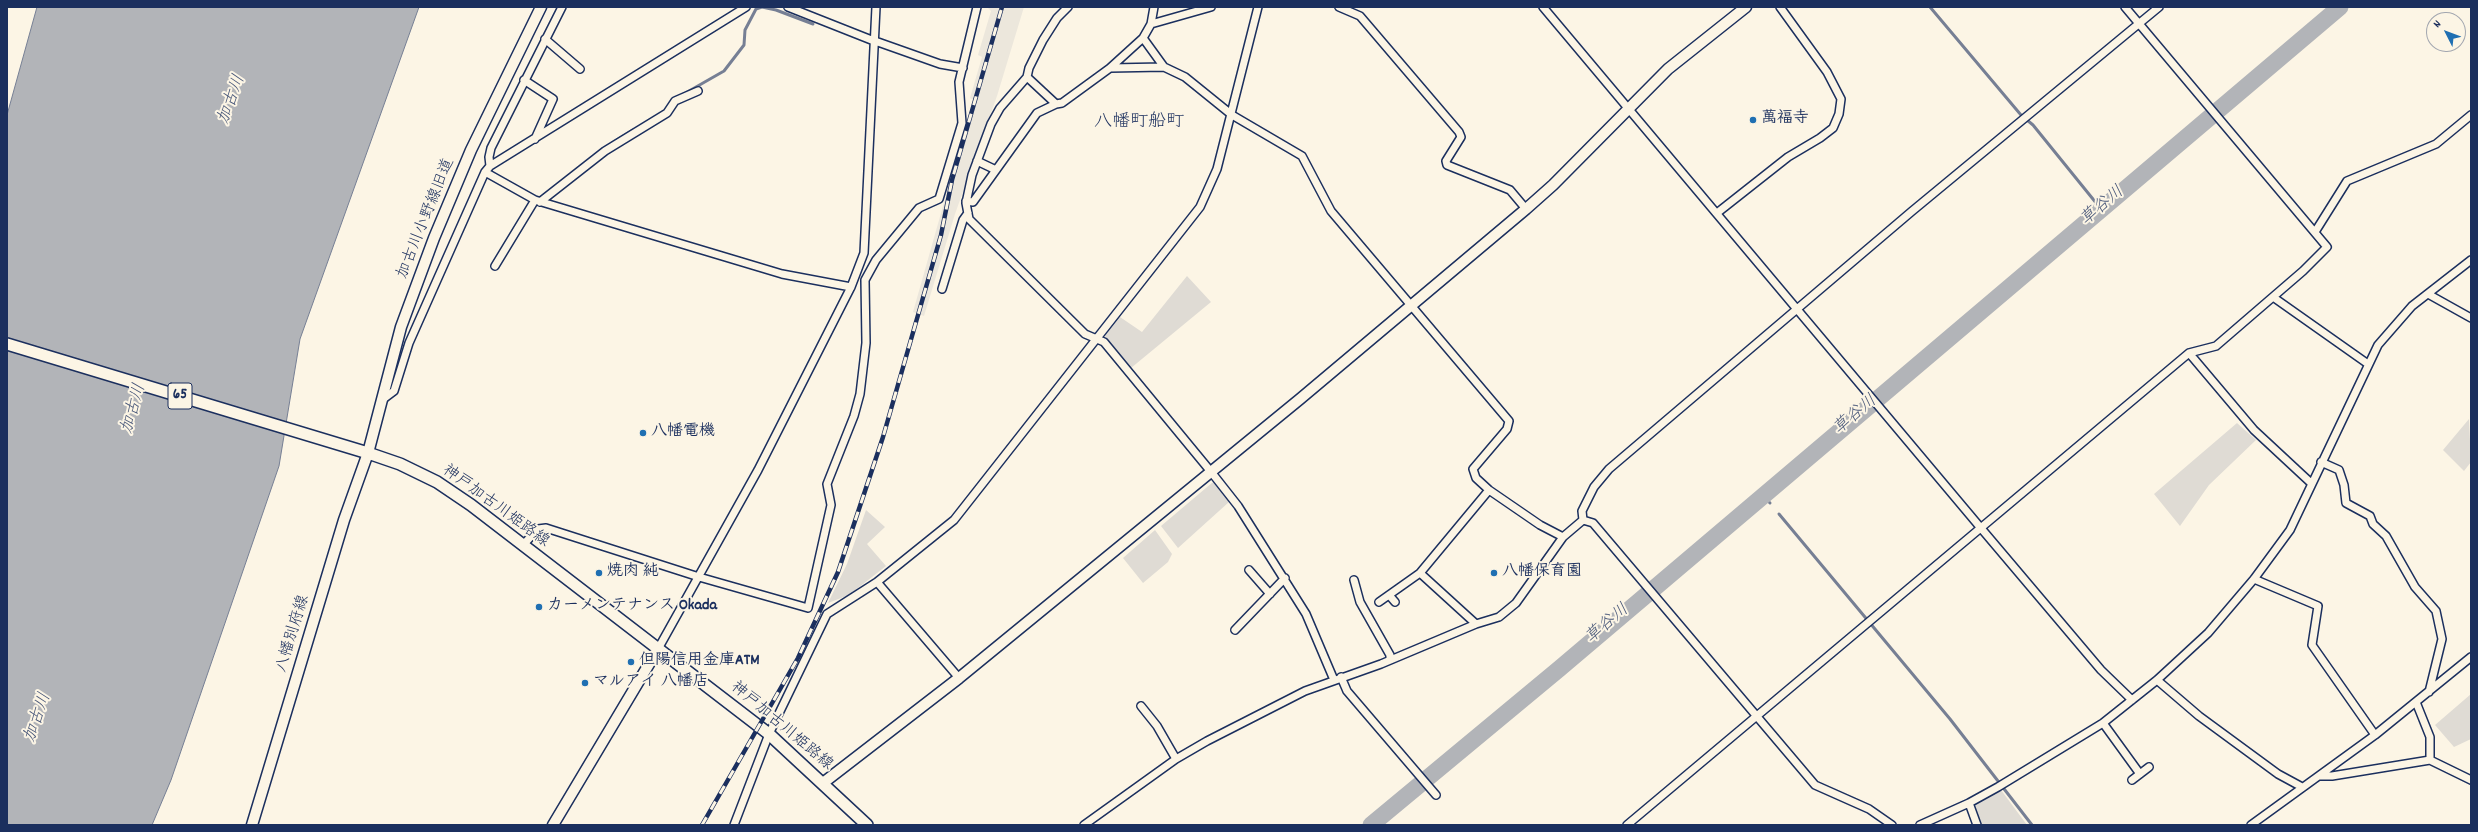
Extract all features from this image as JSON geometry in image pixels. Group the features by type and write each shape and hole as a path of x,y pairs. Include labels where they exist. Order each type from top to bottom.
{"main road":[{"name":"神戸加古川姫路線","path":"7,344 368,453 400,464 437,482 471,505 522,546 768,734 867,825"}],"street":[{"name":"加古川小野線旧道","path":"368,453 401,327 434,238 471,150 541,7"},
{"path":"490,166 489,157 491,148 562,7"},
{"path":"382,400 394,391 409,343 485,172 490,166 746,7"},
{"path":"788,7 875,41 940,64 962,68"},
{"path":"553,825 699,577 758,470 856,276 864,253 876,7"},
{"path":"522,546 538,530 546,528 699,577 808,608 832,505 827,484 854,416 860,394 866,343 865,280 876,260 919,208 939,200 962,122 959,82 977,7"},
{"path":"1068,7 1058,18 1044,40 1029,68 1026,77 1000,108 991,124 977,161 966,201 969,219 1080,328 1095,339 1104,342 1212,473 1238,506 1285,578 1306,614 1337,678 1436,795"},
{"path":"966,201 973,202 1037,113 1056,104 1062,103 1110,68 1143,38 1150,24 1154,7"},
{"path":"1150,24 1211,7"},
{"path":"734,825 768,734 827,614 876,582 954,520 1200,207 1217,169 1232,115 1258,7"},
{"path":"1339,7 1360,16 1459,132 1461,137 1446,161 1447,165 1510,190 1526,209"},
{"path":"1543,7 2101,670 2132,700"},
{"path":"1717,213 1788,156 1820,138 1833,128 1839,114 1841,99 1827,72 1780,7"},
{"path":"1627,825 2189,353 2216,346 2274,297 2327,246 2202,100 2125,7"},
{"path":"1583,520 1582,511 1594,487 1609,469 1797,308 2159,7"},
{"path":"823,783 959,678 1212,473 1411,306 1553,185 1628,107 1668,69 1743,8"},
{"path":"1143,38 1164,66 1185,77 1232,115 1302,156 1331,211 1509,421 1507,429 1473,469 1476,478 1489,490 1540,525 1563,537"},
{"path":"545,39 580,69"},
{"path":"1110,68 1164,66"},
{"path":"1026,77 1056,104"},
{"path":"524,80 553,99 534,139"},
{"path":"496,266 538,201 604,151 667,113 675,101 698,91"},
{"path":"2315,232 2347,181 2436,144 2471,115"},
{"path":"977,161 996,170"},
{"path":"485,172 538,201 782,274 851,287"},
{"path":"942,289 963,220 968,213"},
{"path":"1920,825 1970,803 2103,723 2157,680 2208,633 2254,579 2290,530 2311,483 2378,345 2412,306 2471,260"},
{"path":"856,276 865,280"},
{"path":"2428,294 2471,318"},
{"path":"2274,297 2368,364"},
{"path":"2189,353 2254,430 2311,483"},
{"name":"八幡別府線","path":"252,825 344,520 368,453"},
{"path":"2321,462 2339,470 2344,485 2346,503 2370,516 2391,543 2415,587 2436,611 2442,639 2429,692"},
{"path":"1379,602 1420,573 1489,490"},
{"path":"1084,825 1176,759 1207,740 1337,678 1390,660 1476,624 1498,617 1516,604 1563,537 1583,520"},
{"path":"1583,520 1593,523 1636,576 1815,785 1869,808 1892,825"},
{"path":"1249,570 1270,594"},
{"path":"1420,573 1476,624"},
{"path":"1235,630 1285,578"},
{"path":"2254,579 2318,606 2312,645 2375,735"},
{"path":"1354,580 1360,602 1390,655 1390,660"},
{"path":"876,582 959,678"},
{"path":"1389,595 1394,602"},
{"path":"2251,825 2375,735 2471,657"},
{"path":"2157,680 2199,716 2278,774 2302,787"},
{"path":"2416,702 2430,737 2430,760"},
{"path":"1141,706 1157,726 1176,759"},
{"path":"2103,723 2140,774"},
{"path":"2320,776 2332,776 2430,760 2471,780"},
{"path":"2132,780 2149,767"},
{"path":"1970,803 1977,825"}],"shaded area":[{"path":"987,7 1024,7 997,96 955,214 924,316 913,312 973,100 970,98 982,57 978,55 991,11"},
{"path":"1187,276 1211,302 1131,368 1105,336 1120,317 1142,332"},
{"path":"2469,419 2471,462 2464,471 2443,450"},
{"path":"2237,423 2256,440 2209,485 2180,526 2154,494"},
{"path":"1213,482 1229,502 1178,548 1161,526"},
{"path":"866,510 885,527 867,544 886,566 849,595 828,603 847,564"},
{"path":"1155,530 1172,554 1168,562 1143,583 1123,558"},
{"path":"2471,694 2471,739 2454,747 2435,725"},
{"path":"2001,790 2027,825 1979,825 1974,809 1976,804"}],"water":[{"name":"加古川","path":"37,7 419,7 300,339 279,466 171,780 152,825 7,825 7,115"}],"waterway":[{"path":"682,95 724,71 744,45 745,30 756,9 762,7 776,10 813,24"},
{"path":"1930,7 2021,115 2033,125 2101,209"},
{"name":"草谷川","path":"1371,825 1559,669 2340,7"},
{"path":"612,143 633,130"},
{"path":"1762,495 1770,503"},
{"path":"1779,514 1950,719 2032,825"}],"railway":[{"path":"702,825 798,658 838,572 883,437 941,235 952,180 1002,7"}],"place":[{"name":"萬福寺","path":"1753,120"},
{"name":"八幡電機","path":"643,433"},
{"name":"焼肉 純","path":"599,573"},
{"name":"八幡保育園","path":"1494,573"},
{"name":"カーメンテナンス Okada","path":"539,607"},
{"name":"但陽信用金庫ATM","path":"631,662"},
{"name":"マルアイ 八幡店","path":"585,683"}],"district":[{"name":"八幡町船町","path":"1139,124"}]}
